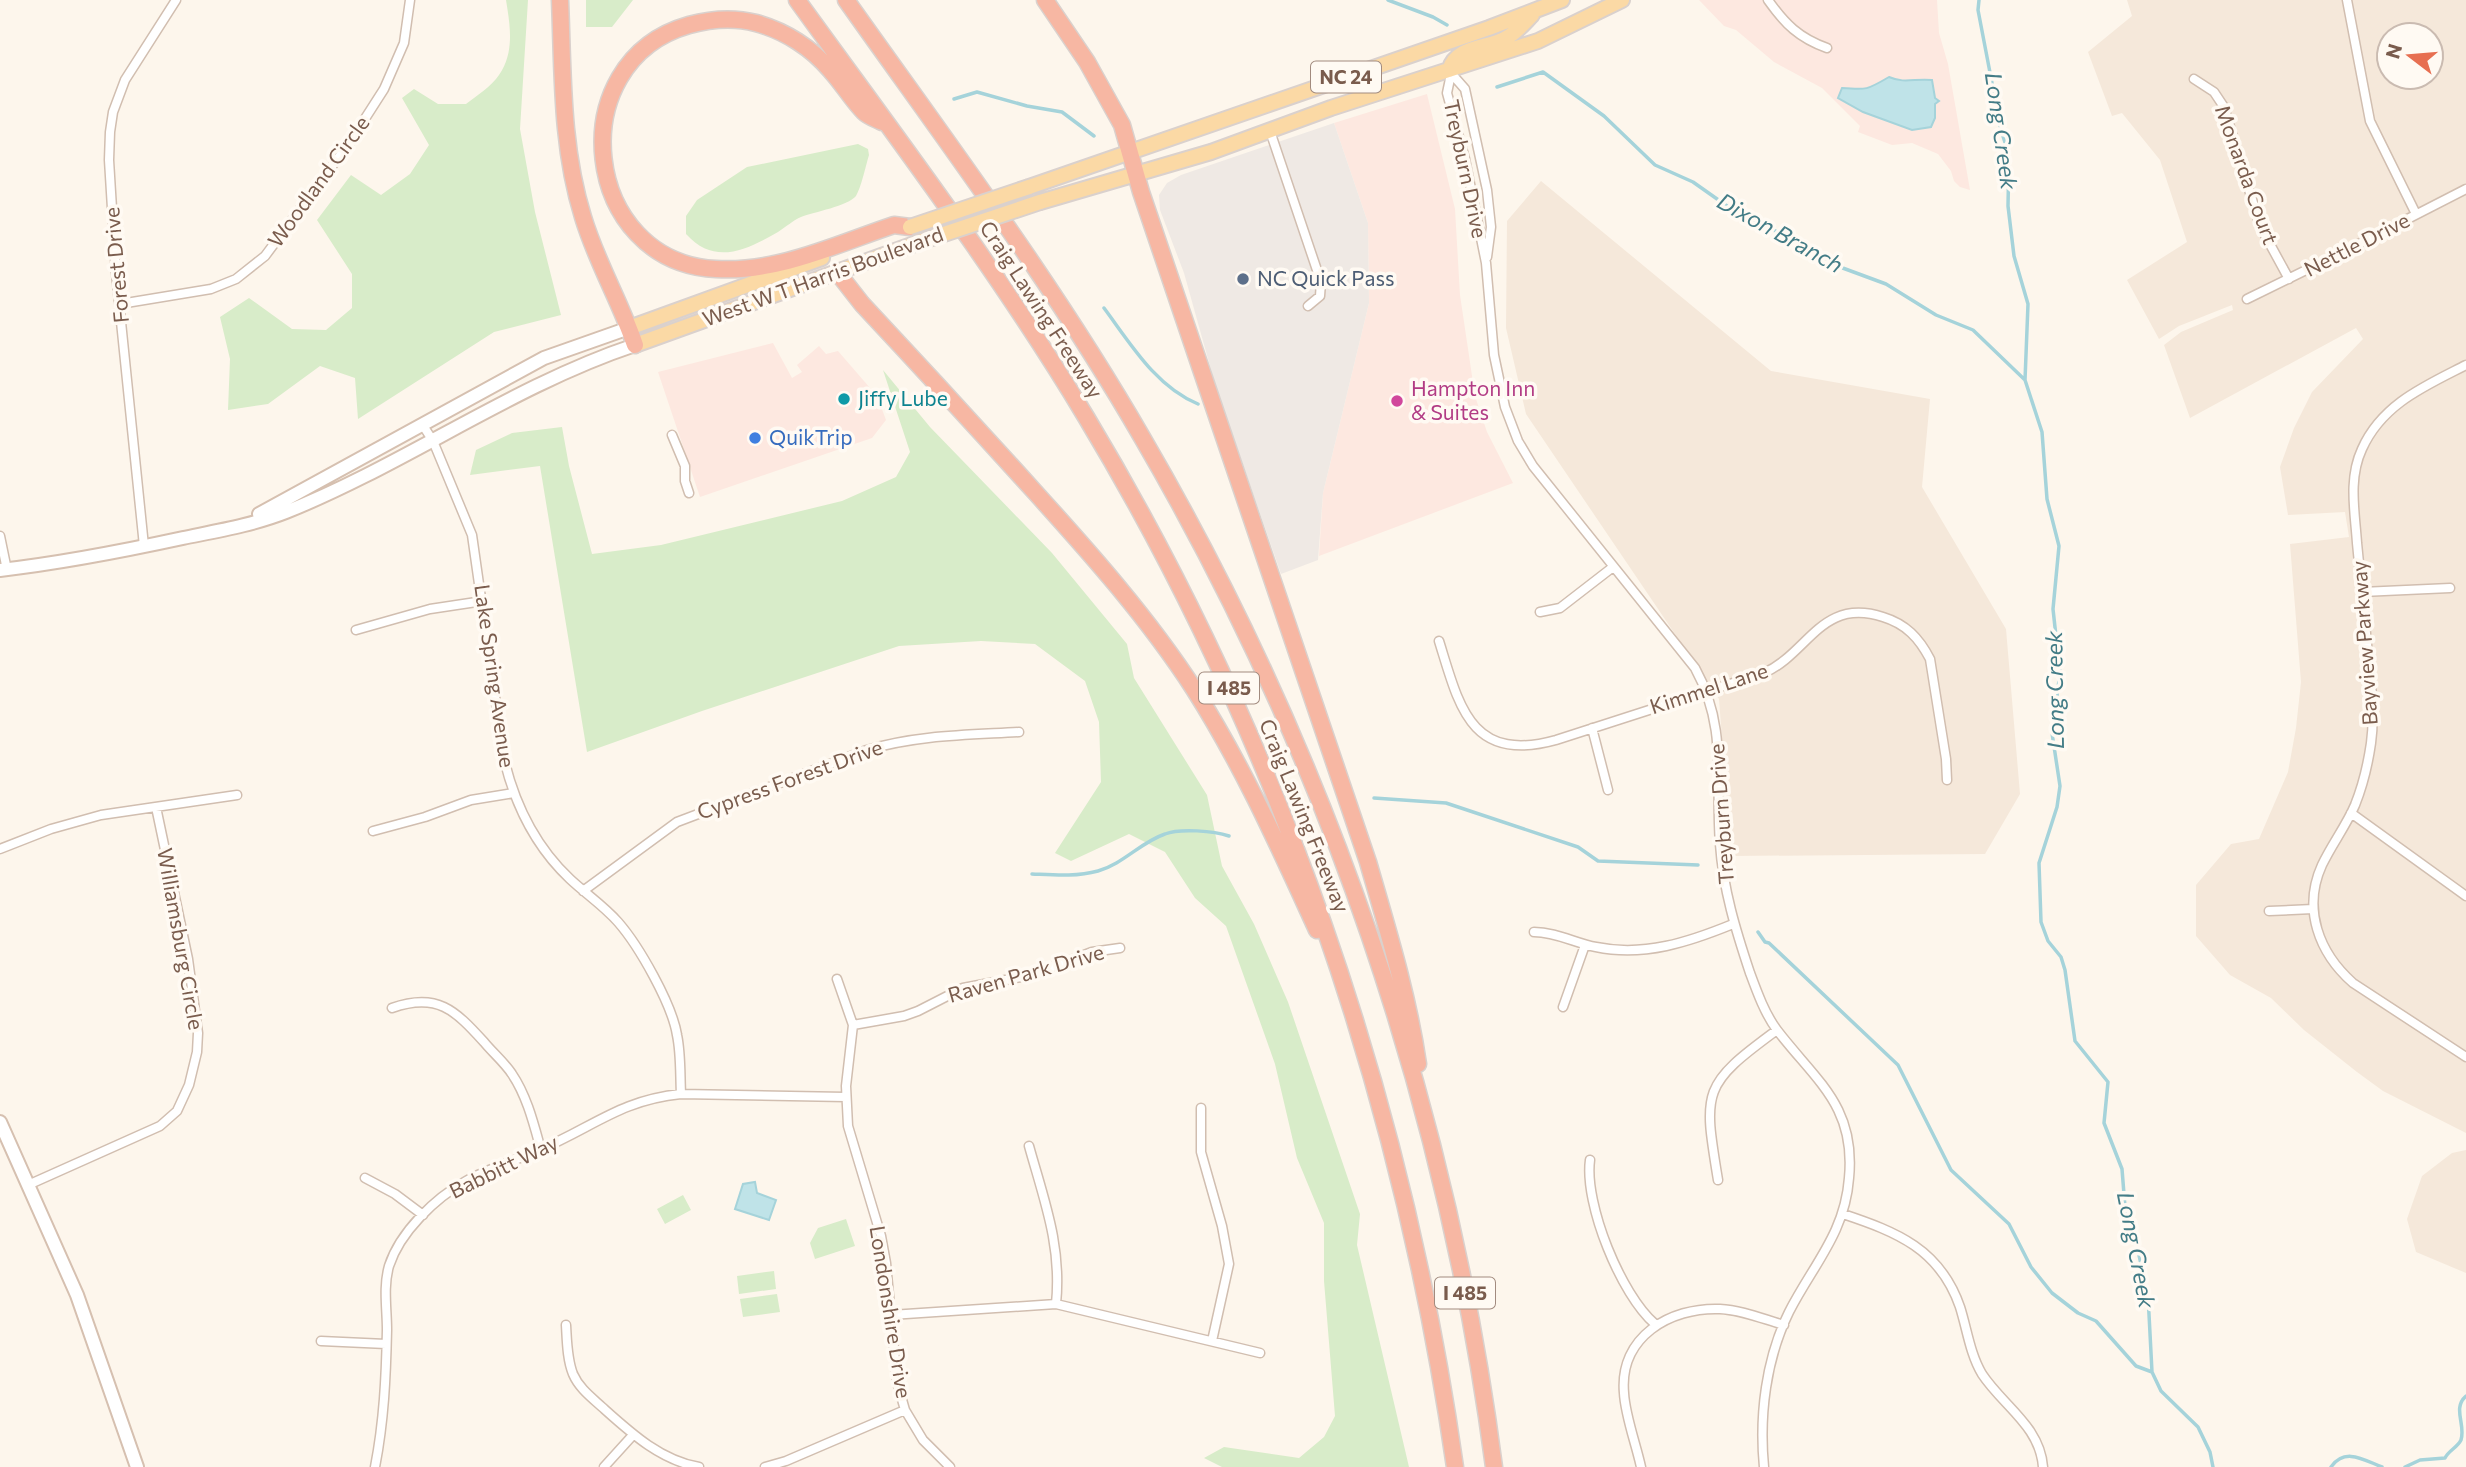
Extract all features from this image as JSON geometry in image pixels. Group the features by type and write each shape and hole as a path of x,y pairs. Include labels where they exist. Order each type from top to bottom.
{"highway":[{"path":"560,0 563,97 570,164 589,238 635,345"},
{"name":"Craig Lawing Freeway","path":"797,0 961,225 1085,415 1153,535 1250,734 1308,878 1351,1005 1393,1151 1435,1343 1455,1467"},
{"name":"Craig Lawing Freeway","path":"846,0 1041,275 1144,441 1202,546 1250,641 1289,727 1363,916 1426,1122 1467,1302 1494,1467"},
{"path":"1045,0 1087,62 1122,125 1368,862 1414,1036 1426,1122"},
{"path":"886,124 865,114 829,68 792,38 755,23 721,19 681,28 665,35 632,61 622,75 606,110 602,160 614,199 632,227 662,252 698,267 730,270 769,265 894,225 909,227"},
{"path":"837,272 862,304 1098,563 1163,645 1241,768 1280,847 1351,1005"}],"main road":[{"name":"West W T Harris Boulevard","path":"237,527 544,358 909,227 1130,154 1562,0"},
{"name":"West W T Harris Boulevard","path":"2,571 144,547 237,527 295,508 433,441 541,382 635,345 979,222 1211,152 1331,108 1450,72 1538,41 1622,0"},
{"path":"1450,72 1455,58 1463,52 1507,38 1538,10"},
{"path":"0,1122 85,1317 137,1467"}],"street":[{"name":"Forest Drive","path":"144,547 109,160 113,112 130,72 176,0"},
{"name":"Woodland Circle","path":"120,304 211,289 236,279 265,256 350,142 384,89 404,43 410,0"},
{"path":"1768,0 1793,31 1807,41 1827,48"},
{"path":"2347,0 2370,121 2416,214"},
{"name":"Treyburn Drive","path":"1450,72 1465,89 1486,190 1491,227 1486,263"},
{"name":"Treyburn Drive","path":"1450,72 1447,93 1465,159 1486,263 1494,355 1505,407 1518,441 1533,466 1695,668 1706,691 1720,752 1720,841 1733,925 1756,989 1777,1030 1830,1093 1848,1140 1850,1173 1843,1214 1835,1234 1784,1325 1772,1361 1764,1401 1764,1467"},
{"name":"Monarda Court","path":"2194,79 2214,92 2224,107 2260,226 2289,279"},
{"path":"1270,131 1321,282 1320,296 1308,306"},
{"name":"Nettle Drive","path":"2246,299 2466,189"},
{"name":"Bayview Parkway","path":"2466,365 2411,393 2389,410 2361,450 2353,492 2372,698 2371,741 2363,780 2351,813 2321,868 2313,909 2319,940 2342,974 2432,1037 2466,1057"},
{"name":"Lake Spring Avenue","path":"422,424 433,441 472,535 498,725 514,793 537,839 562,872 617,920 665,1000 677,1035 681,1094"},
{"path":"672,435 685,466 685,481 689,493"},
{"path":"0,536 2,571"},
{"path":"1540,612 1560,608 1613,568"},
{"path":"2362,592 2450,587"},
{"path":"356,630 430,609 483,601"},
{"name":"Kimmel Lane","path":"1440,641 1460,706 1472,724 1487,736 1520,746 1541,744 1592,729 1775,668 1830,620 1860,613 1888,619 1912,632 1930,659 1947,780"},
{"path":"1592,729 1608,790"},
{"name":"Cypress Forest Drive","path":"583,891 677,822 867,750 888,743 923,738 1020,732"},
{"path":"373,831 425,817 471,800 514,793"},
{"path":"0,849 67,823 237,794"},
{"name":"Williamsburg Circle","path":"28,1185 160,1126 177,1111 189,1086 197,1052 196,1007 156,807"},
{"path":"2351,813 2464,891"},
{"path":"2269,911 2313,909"},
{"path":"1534,932 1559,935 1585,945 1626,951 1651,950 1733,925"},
{"path":"1563,1007 1585,945"},
{"name":"Raven Park Drive","path":"853,1025 918,1012 963,988 1032,975 1092,952 1120,948"},
{"name":"Londonshire Drive","path":"837,979 853,1025 846,1097 848,1126 881,1236 897,1382 905,1410 923,1440 950,1467"},
{"path":"392,1008 406,1003 426,1002 442,1005 457,1014 513,1075 541,1150"},
{"path":"1718,1180 1709,1118 1712,1095 1730,1066 1777,1030"},
{"name":"Babbitt Way","path":"375,1467 383,1426 389,1266 399,1246 423,1215 451,1190 467,1180 541,1150 628,1105 662,1096 681,1094 846,1097"},
{"path":"1201,1108 1201,1152 1229,1264 1212,1341"},
{"path":"1029,1146 1056,1244 1059,1279 1056,1304"},
{"path":"1590,1160 1590,1188 1607,1245 1635,1299 1655,1324"},
{"path":"365,1178 395,1194 423,1215"},
{"path":"1843,1214 1893,1232 1912,1242 1938,1266 1960,1307 1981,1372 2035,1438 2043,1467"},
{"path":"891,1315 1056,1304 1261,1353"},
{"path":"1641,1467 1623,1395 1623,1378 1634,1348 1655,1324 1688,1313 1720,1309 1784,1325"},
{"path":"566,1325 570,1366 578,1383 633,1435 664,1455 699,1467"},
{"path":"321,1341 386,1344"},
{"path":"765,1467 786,1461 905,1410"},
{"path":"604,1467 633,1435"}],"shaded area":[{"path":"1699,0 1937,0 1939,33 1948,64 1970,190 1960,187 1954,181 1951,171 1938,154 1912,143 1892,145 1858,132 1860,126 1822,88 1774,62 1736,30 1724,26"},
{"path":"2127,0 2466,0 2466,1133 2383,1091 2304,1030 2271,998 2230,975 2196,936 2196,885 2231,844 2259,839 2288,772 2301,682 2290,544 2349,537 2345,512 2288,515 2280,467 2294,428 2312,392 2363,339 2356,328 2190,418 2164,345 2181,332 2233,310 2232,305 2179,326 2159,339 2127,280 2187,242 2160,160 2122,113 2112,116 2088,52 2132,16"},
{"path":"1427,94 1455,209 1460,295 1475,396 1487,432 1513,483 1319,556 1323,493 1369,303 1368,223 1334,123"},
{"path":"1334,123 1368,223 1369,303 1323,493 1318,560 1281,574 1215,384 1184,273 1160,210 1159,195 1167,183 1181,175"},
{"path":"1541,181 1771,371 1930,399 1922,487 2006,629 2020,794 1985,854 1731,856 1719,699 1526,414 1506,328 1507,221"},
{"path":"773,343 792,378 802,372 797,365 819,346 826,354 838,351 877,396 886,420 872,438 700,497 658,372"},
{"path":"2466,1150 2466,1273 2416,1252 2407,1219 2422,1176 2452,1153"}],"green space":[{"path":"506,0 528,0 520,129 535,212 561,315 494,332 358,419 355,378 320,366 268,404 228,410 230,359 220,317 249,298 292,329 326,330 352,308 352,274 317,220 351,175 381,195 410,174 429,145 402,98 414,89 438,104 466,104 496,79 504,66 509,48 510,29"},
{"path":"586,0 633,0 612,27 586,27"},
{"path":"858,144 868,149 869,155 862,182 852,200 801,217 766,239 731,252 708,250 686,234 686,216 697,200 747,167"},
{"path":"883,370 930,427 1052,553 1127,644 1134,678 1207,795 1222,866 1254,924 1288,1002 1360,1214 1357,1245 1409,1467 1222,1467 1204,1458 1224,1447 1299,1458 1324,1437 1335,1416 1324,1281 1324,1223 1297,1158 1275,1064 1226,926 1195,898 1165,852 1129,834 1071,861 1055,853 1101,782 1099,722 1085,681 1035,644 981,641 899,646 587,752 540,466 470,475 476,450 512,433 562,427 569,466 592,554 661,545 842,501 896,477 910,452"},
{"path":"683,1195 691,1210 665,1224 657,1209"},
{"path":"846,1219 855,1246 815,1259 810,1243 818,1228"},
{"path":"774,1271 776,1289 739,1294 737,1276"},
{"path":"777,1294 780,1312 743,1317 740,1299"}],"water":[{"path":"1889,77 1932,80 1935,98 1939,101 1935,104 1935,118 1931,127 1912,130 1863,112 1838,98 1842,88 1867,88"},
{"path":"755,1182 757,1193 776,1200 769,1220 735,1209 743,1184"}],"waterway":[{"name":"Dixon Branch","path":"1388,0 1447,25"},
{"name":"Long Creek","path":"1979,0 1978,10 2001,130 2009,155 2008,206 2014,256 2028,304 2025,380 2042,432 2047,499 2059,546 2053,609 2060,673 2052,733 2060,786 2057,807 2039,863 2041,922 2048,941 2061,957 2065,970 2075,1041 2108,1082 2104,1123 2122,1169 2125,1207 2148,1295 2152,1372 2161,1391 2198,1427 2210,1452 2213,1467"},
{"name":"Dixon Branch","path":"1497,87 1543,72 1604,116 1655,165 1693,182 1744,218 1795,239 1840,267 1886,284 1936,315 1973,330 2025,380"},
{"path":"954,99 977,92 1027,106 1062,112 1094,136"},
{"path":"1104,308 1145,363 1169,387 1198,404"},
{"path":"1374,798 1446,803 1578,847 1598,861 1698,865"},
{"path":"1032,874 1073,875 1098,871 1171,832 1197,831 1229,836"},
{"path":"1758,932 1765,942 1898,1065 1951,1170 2009,1224 2031,1267 2052,1293 2078,1313 2096,1321 2136,1366 2152,1372"},
{"path":"2405,1467 2420,1460 2445,1458 2457,1445 2462,1434 2460,1406 2466,1396"},
{"path":"2331,1467 2336,1461 2349,1456 2382,1467"}],"place":[{"name":"NC Quick Pass","path":"1243,279"},
{"name":"Jiffy Lube","path":"844,399"},
{"name":"Hampton Inn & Suites","path":"1397,401"},
{"name":"QuikTrip","path":"755,438"}]}
